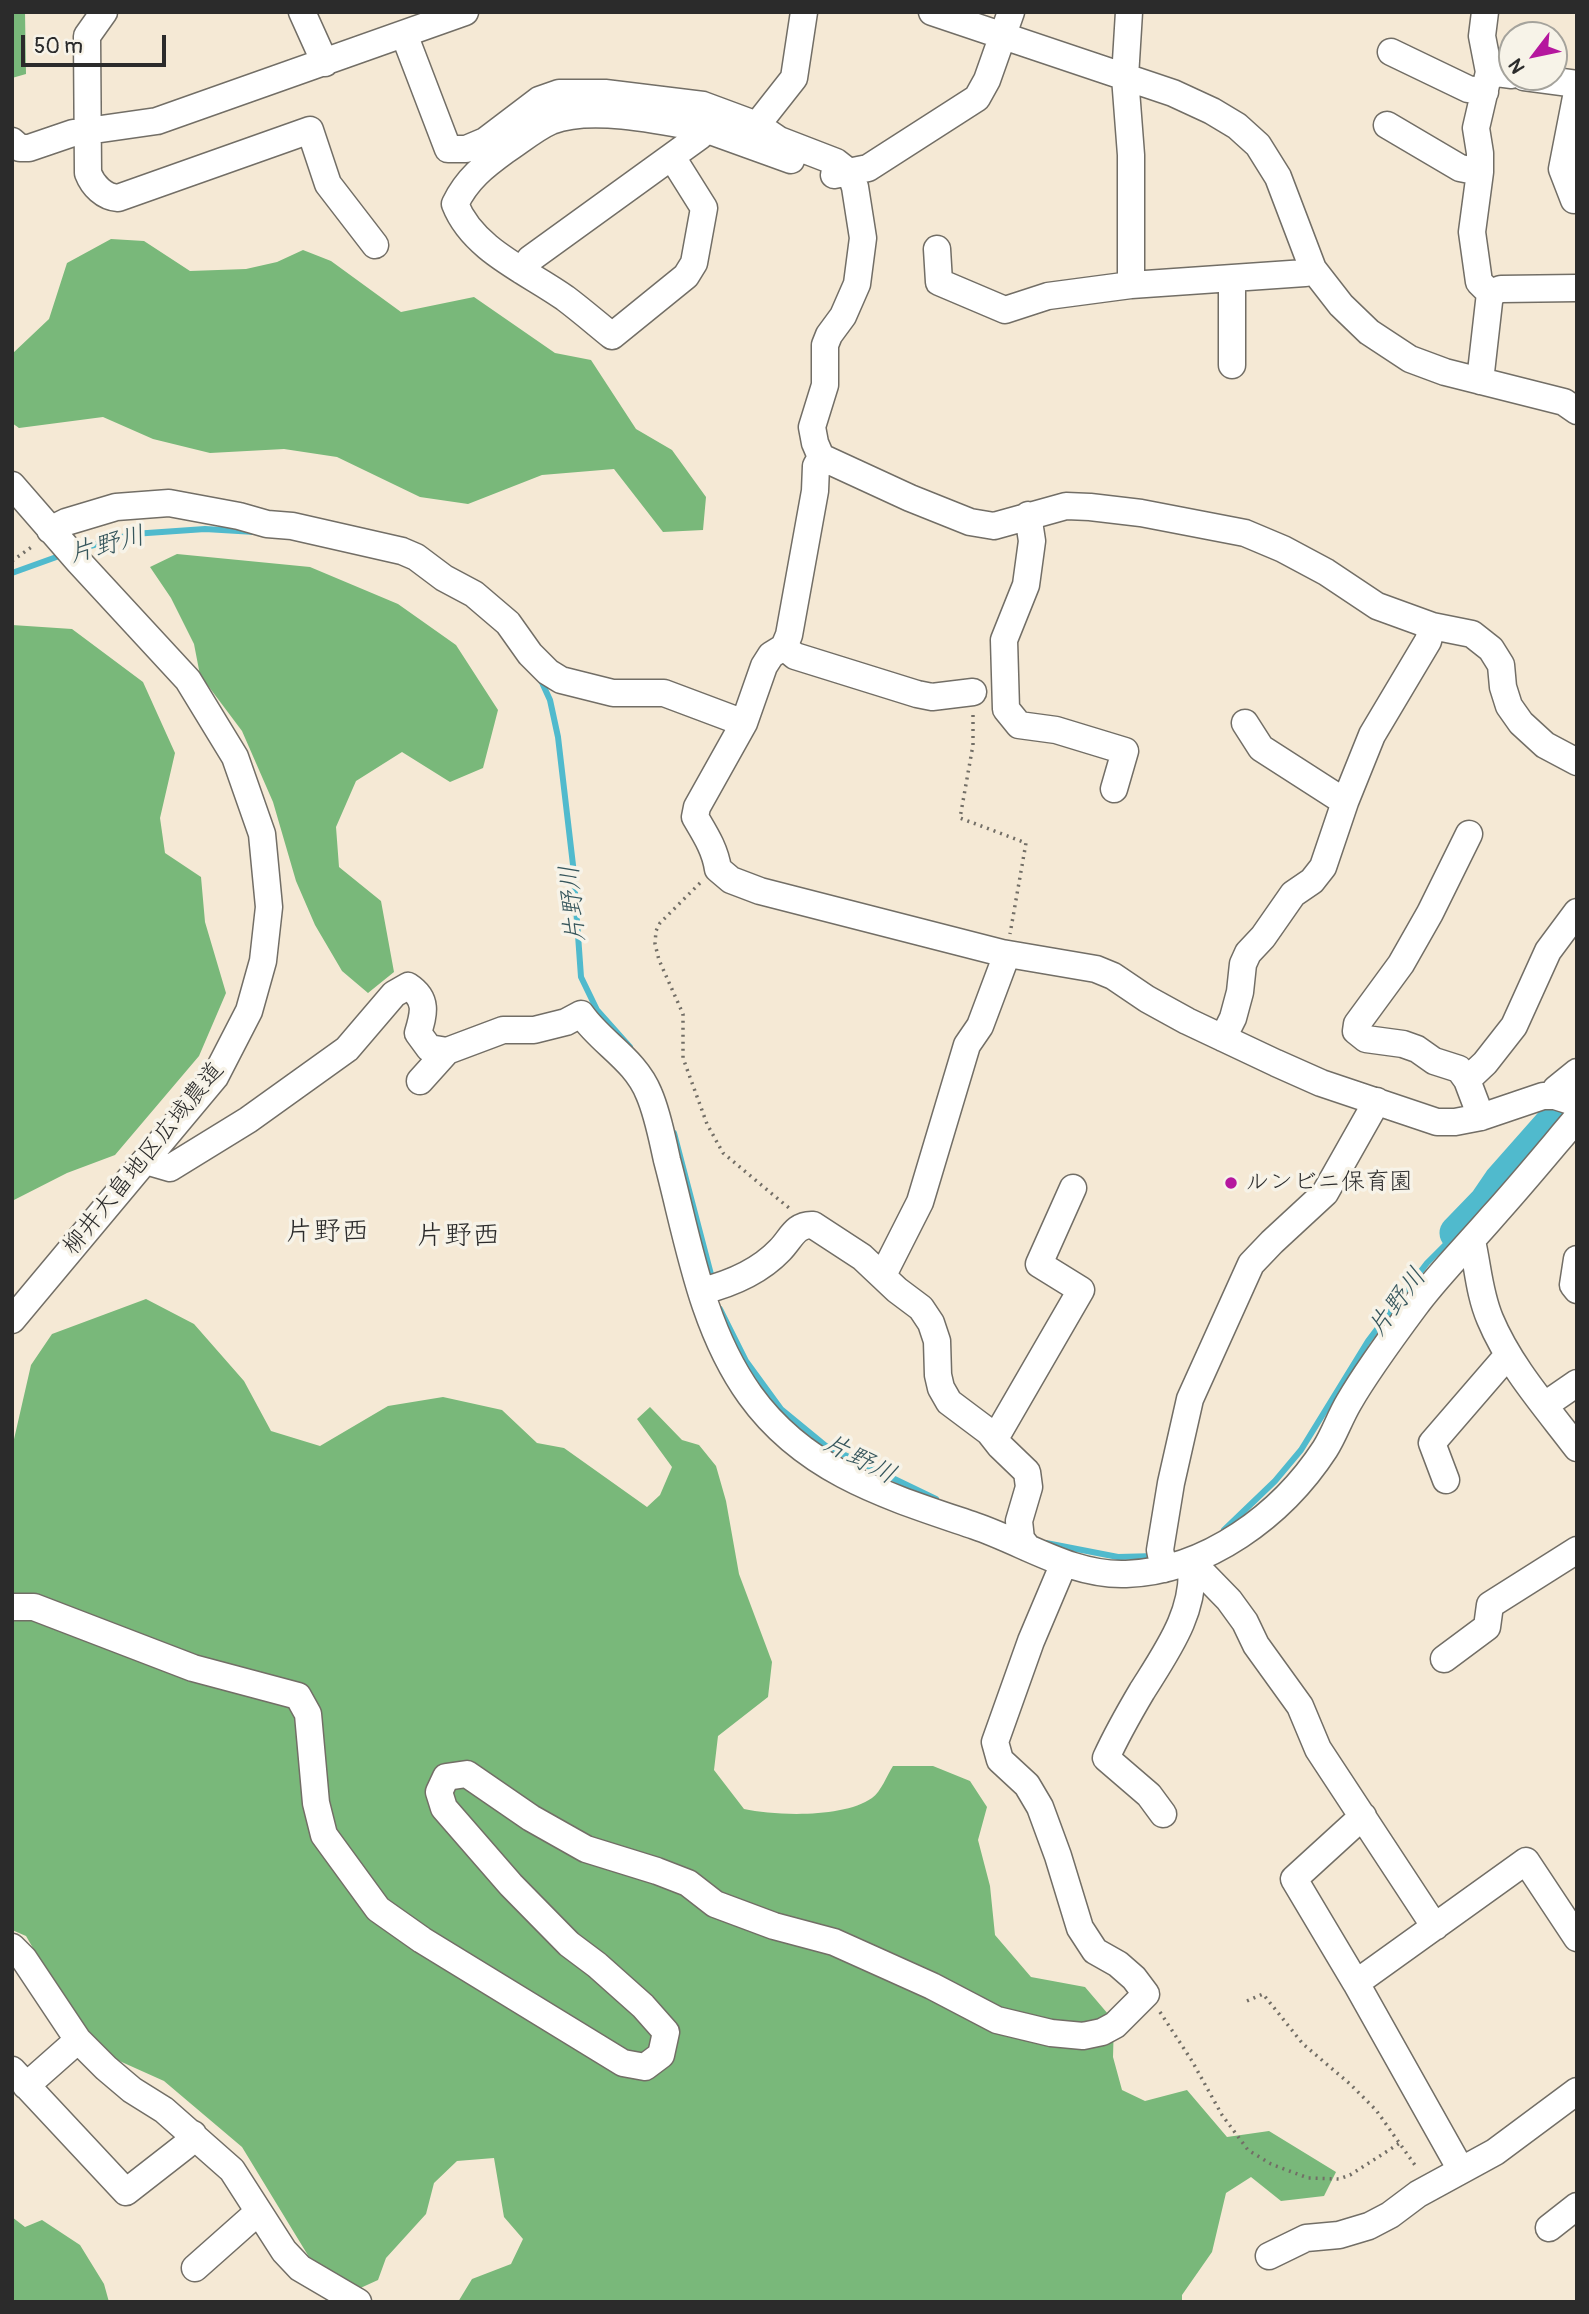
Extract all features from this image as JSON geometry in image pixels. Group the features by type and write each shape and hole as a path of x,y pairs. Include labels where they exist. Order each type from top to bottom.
{"street":[{"path":"104,12 87,36 88,173 92,183 110,197 118,198 310,130 328,184 375,244"},
{"path":"302,12 325,63"},
{"path":"12,141 20,148 29,148 89,131 157,121 465,12"},
{"path":"757,125 794,78 804,12"},
{"path":"932,12 1007,24 1125,77 1173,93 1237,126 1258,145 1278,177 1313,270 1369,332 1410,359 1445,372 1564,402 1577,411"},
{"path":"1129,12 1125,77 1131,155 1131,285"},
{"path":"1485,12 1482,36 1495,80 1476,128 1480,172 1472,232 1479,282 1490,293"},
{"path":"671,157 704,208 694,263 686,276 612,336 565,298 507,262 469,229 461,220 455,204 464,186 493,159 551,121 574,116 621,116 705,129 834,174 868,168 977,98 987,80 1007,24"},
{"path":"404,34 448,149 466,149 485,141 539,100 559,93 605,93 703,105 757,125 779,140 836,162 850,173 855,187 863,238 857,284 843,316 825,345 825,385 812,427 821,457 817,467 789,635 784,647 771,655 764,666 744,723 697,807 695,817 716,857 718,869 732,880 760,891 1007,954 1104,972 1147,999 1223,1038 1321,1083 1437,1122 1481,1117 1543,1096 1568,1104"},
{"path":"1391,52 1468,89 1495,80"},
{"path":"1574,201 1562,169 1577,92"},
{"path":"1387,125 1460,168 1480,172"},
{"path":"522,271 530,259 700,136 705,129"},
{"path":"937,248 939,282 1005,310 1048,296 1131,285 1305,273 1313,270"},
{"path":"1232,278 1232,365"},
{"path":"1490,293 1501,289 1577,288"},
{"path":"1480,381 1490,293"},
{"path":"821,457 970,522 994,526 1066,506 1141,513 1245,533 1326,572 1377,606 1432,626 1472,634 1492,649 1501,665 1503,687 1509,706 1521,723 1545,745 1577,762"},
{"name":"柳井大畠地区広域農道","path":"12,485 188,680 235,757 262,834 269,907 263,961 250,1011 215,1077 12,1320"},
{"path":"64,545 66,522 116,507 169,503 267,524 292,526 402,551 474,594 508,623 530,654 548,672 561,680 613,693 664,693 744,723"},
{"path":"1028,515 1032,541 1026,585 1004,640 1006,709 1019,725 1056,730 1125,751 1115,789"},
{"path":"1223,1038 1233,1018 1240,992 1243,964 1248,953 1264,937 1293,894 1312,881 1323,867 1372,735 1428,641 1432,626"},
{"path":"784,647 795,656 917,694 932,696 973,692"},
{"path":"1245,723 1261,748 1345,802"},
{"path":"1469,834 1401,964 1357,1024 1356,1031 1366,1039 1403,1044 1417,1049 1434,1061 1458,1069 1467,1080 1481,1117"},
{"path":"1467,1080 1485,1063 1514,1026 1548,951 1577,912"},
{"path":"883,1275 919,1202 968,1045 980,1026 1007,954"},
{"path":"146,1161 170,1168 248,1120 348,1049 394,994 408,986 418,993 425,1011 418,1033 429,1048 447,1051"},
{"path":"420,1081 447,1051 503,1030 534,1030 566,1023 581,1014 600,1038 629,1061 649,1094 708,1289 719,1341 751,1397 781,1429 811,1455 847,1478 892,1499 981,1528 1064,1563 1100,1573 1127,1574 1162,1561 1191,1561 1244,1533 1277,1506 1301,1481 1326,1448 1350,1400 1420,1300 1472,1241 1568,1104"},
{"path":"1568,1104 1556,1089 1577,1072"},
{"path":"1162,1561 1171,1483 1190,1399 1251,1264 1325,1193 1377,1101"},
{"path":"993,1437 1000,1430 1081,1290 1039,1264 1073,1188"},
{"path":"708,1289 762,1267 782,1249 796,1230 805,1224 813,1225 862,1257 921,1308 931,1323 937,1340 941,1388 948,1402 993,1437 1027,1472 1029,1487 1019,1521 1021,1539 1028,1548"},
{"path":"1472,1241 1482,1294 1490,1319 1508,1355 1577,1448"},
{"path":"1577,1259 1573,1285 1577,1290"},
{"path":"1446,1480 1432,1443 1508,1355"},
{"path":"1545,1405 1577,1383"},
{"path":"1444,1659 1487,1627 1490,1605 1577,1550"},
{"path":"1163,1814 1149,1796 1106,1758 1186,1612 1193,1580 1191,1561"},
{"path":"1191,1561 1229,1600 1245,1622 1256,1644 1300,1706 1318,1749 1435,1927"},
{"path":"12,1607 34,1607 193,1668 299,1696 308,1714 316,1803 324,1835 378,1909 422,1940 623,2063 645,2067 661,2055 666,2032 643,2006 569,1944 502,1875 444,1808 439,1792 446,1777 467,1773 531,1818 586,1849 688,1883 715,1904 738,1913 834,1942 932,1986 997,2020 1051,2033 1083,2036 1102,2032 1115,2025 1146,1993 1118,1964 1095,1951 1080,1928 1040,1807 1027,1785 1000,1760 995,1742 1031,1641 1064,1563"},
{"path":"1363,1816 1294,1879 1461,2169"},
{"path":"1356,1983 1526,1861 1577,1938"},
{"path":"12,1947 24,1959 78,2040 132,2090 164,2110 232,2169 242,2182 257,2213 284,2251 300,2268 358,2302"},
{"path":"78,2040 19,2078 126,2192 185,2146 193,2134"},
{"path":"1269,2256 1306,2238 1339,2235 1369,2226 1390,2215 1461,2169 1495,2152 1577,2091"},
{"path":"1549,2228 1577,2206"},
{"path":"195,2267 257,2213"}],"path":[{"path":"973,692 973,745 960,818 1026,843 1007,954"},
{"path":"718,869 692,890 660,923 655,944 682,1014 683,1058 707,1124 723,1153 805,1224"},
{"path":"1146,1993 1185,2050 1222,2115 1248,2150 1271,2164 1308,2178 1339,2179 1350,2175 1400,2143"},
{"path":"1247,2001 1263,1994 1303,2044 1376,2110 1431,2187"}],"green space":[{"path":"12,12 25,12 26,74 12,78"},
{"path":"111,239 144,241 190,271 246,269 277,262 303,250 331,261 401,312 474,297 555,353 591,360 636,429 672,450 706,497 703,530 663,532 614,469 542,475 468,504 420,497 337,457 284,449 210,453 153,439 103,417 19,428 12,423 12,354 49,319 67,263"},
{"path":"177,554 310,567 398,604 456,645 498,710 483,768 450,782 402,752 356,781 336,827 339,867 381,901 394,972 368,993 342,971 315,925 296,881 273,802 242,731 200,675 194,644 171,598 150,567"},
{"path":"12,625 72,629 143,682 175,753 160,818 165,853 201,877 205,922 226,993 199,1056 115,1155 67,1173 12,1201"},
{"path":"146,1299 194,1324 244,1381 271,1431 320,1446 388,1406 443,1397 502,1410 537,1443 564,1448 647,1507 660,1495 672,1467 637,1419 650,1407 682,1440 699,1445 716,1466 726,1501 739,1574 772,1662 768,1697 718,1736 714,1770 744,1809 810,1814 860,1805 872,1798 881,1788 893,1766 933,1766 970,1781 987,1807 978,1840 990,1886 995,1935 1031,1977 1085,1987 1114,2021 1113,2057 1122,2090 1145,2101 1187,2090 1227,2137 1269,2131 1336,2172 1324,2196 1281,2201 1251,2177 1226,2193 1212,2252 1182,2295 1182,2302 458,2302 472,2279 511,2264 523,2239 504,2217 494,2158 457,2161 434,2183 426,2214 386,2258 378,2280 356,2290 309,2257 242,2147 164,2081 115,2059 74,2019 26,1936 12,1930 12,1448 31,1365 52,1334"},
{"path":"12,2217 25,2227 42,2220 80,2245 104,2284 109,2302 12,2302"}],"waterway":[{"name":"片野川","path":"76,550 133,534 205,529 255,532"},
{"name":"片野川","path":"12,573 62,555"},
{"name":"片野川","path":"539,676 550,700 558,737 573,865 581,977 597,1010 630,1047"},
{"name":"片野川","path":"1457,1233 1486,1203 1501,1181 1577,1095"},
{"name":"片野川","path":"674,1133 713,1282"},
{"name":"片野川","path":"1224,1530 1275,1481 1301,1450 1368,1341 1427,1263 1457,1233"},
{"name":"片野川","path":"720,1309 746,1361 781,1409 826,1446 936,1499"},
{"name":"片野川","path":"1046,1543 1118,1557 1156,1556"}],"place":[{"name":"ルンビニ保育園","path":"1231,1183"}],"district":[{"name":"片野西","path":"327,1233"},
{"name":"片野西","path":"458,1237"}]}
